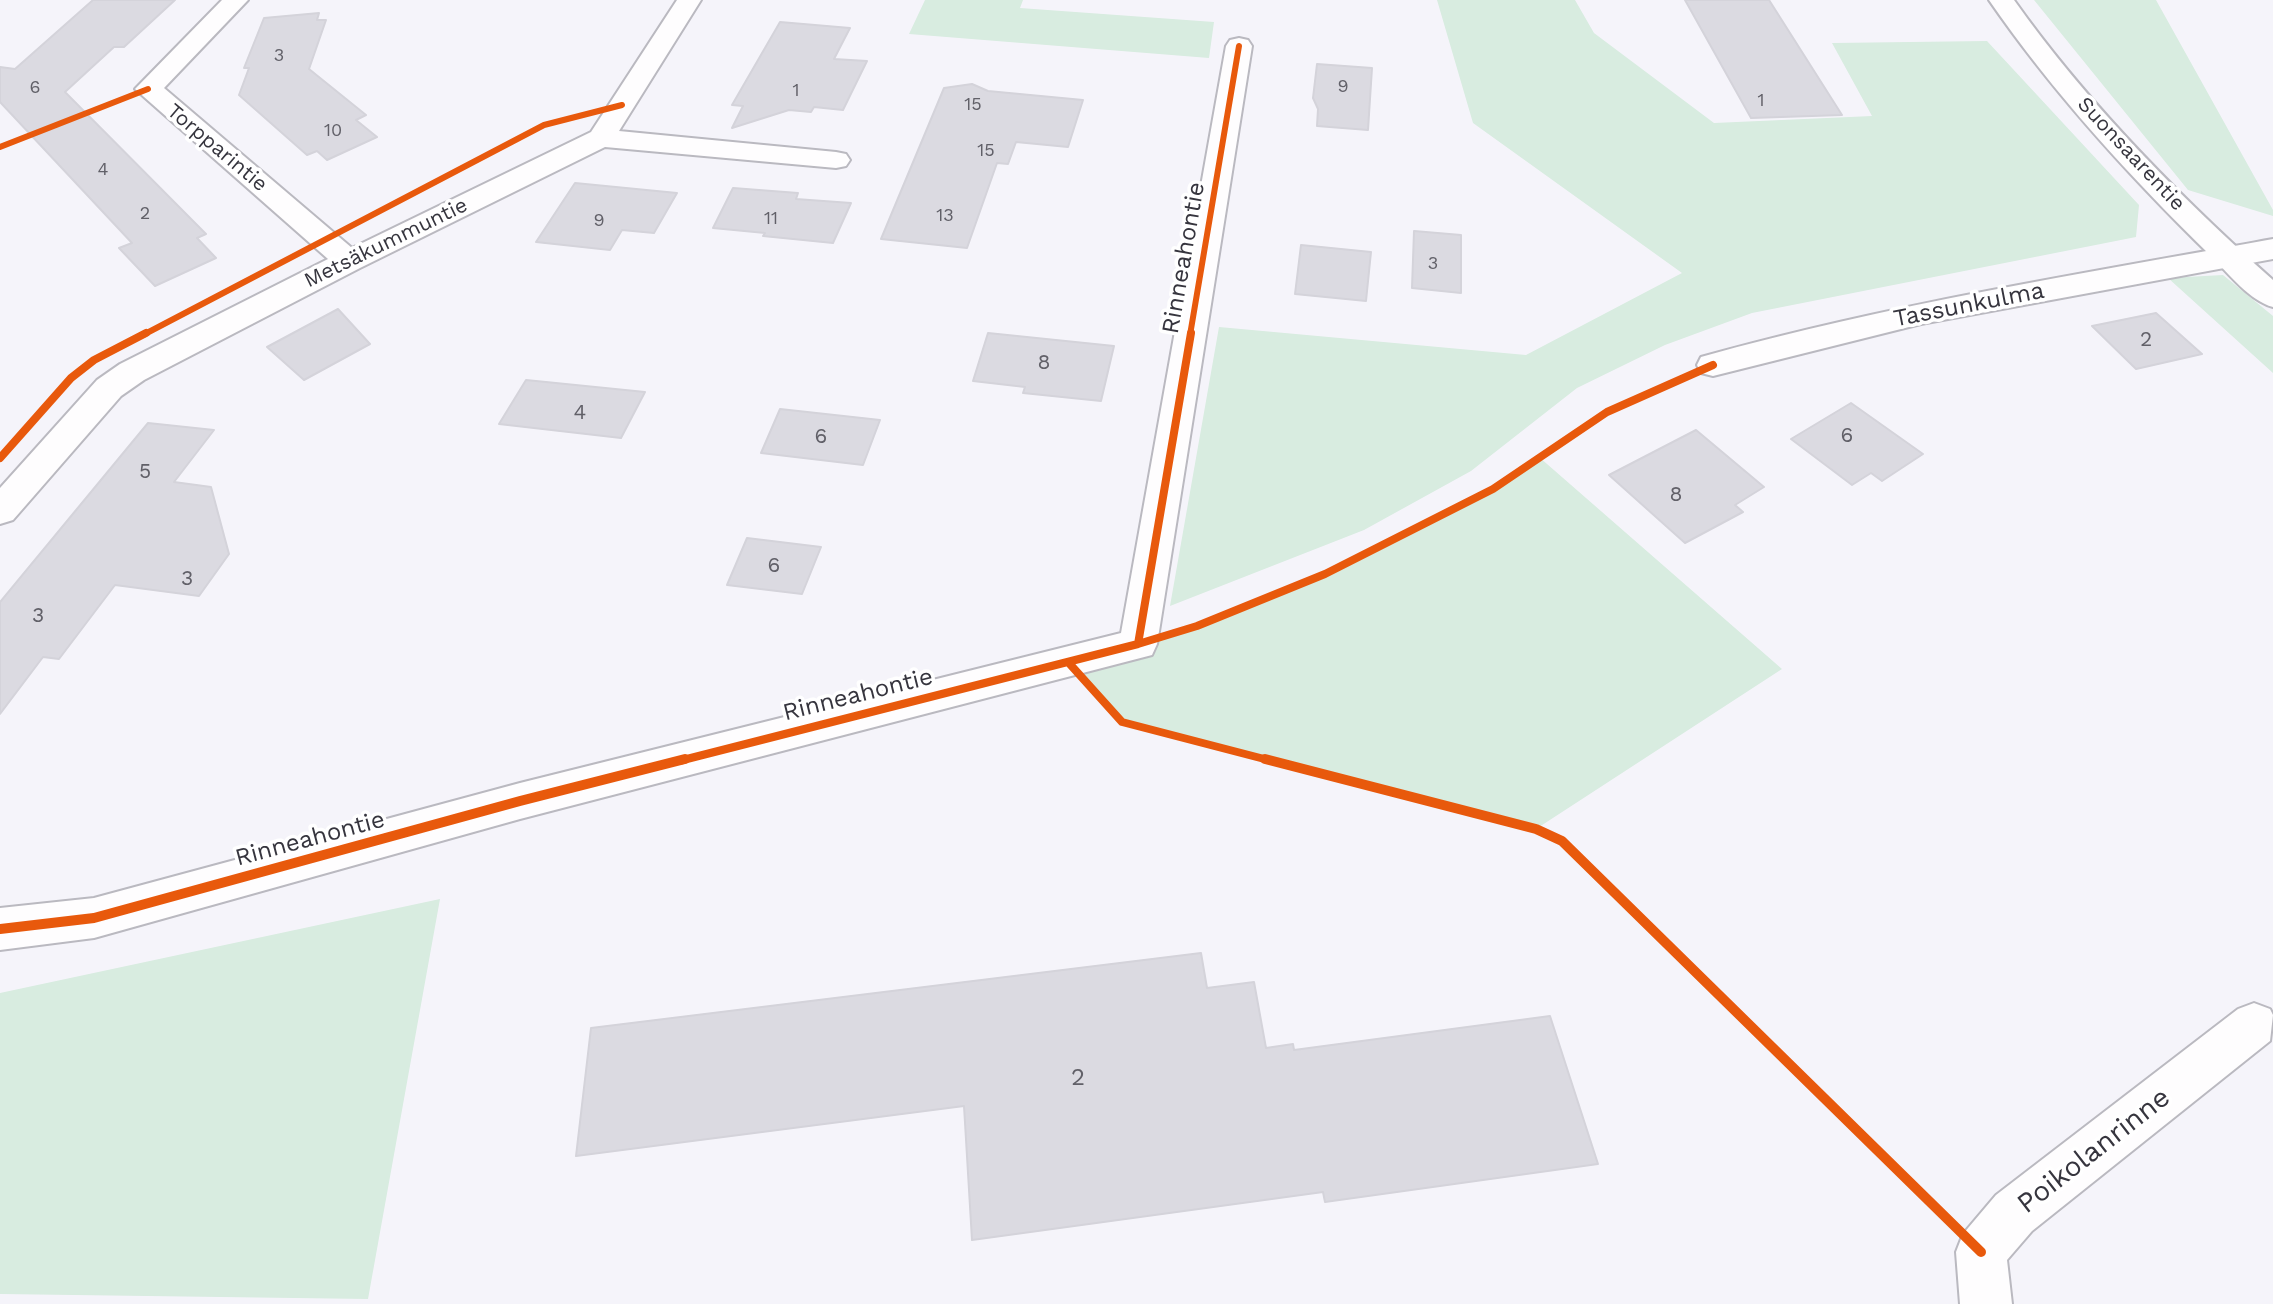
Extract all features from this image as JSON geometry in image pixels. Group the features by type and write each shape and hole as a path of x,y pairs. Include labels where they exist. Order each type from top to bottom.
{"street":[{"name":"Torpparintie","path":"236,0 148,89 349,261"},
{"path":"689,0 601,138 836,160"},
{"name":"Suonsaarentie","path":"2001,0 2051,68 2228,257 2273,297"},
{"name":"Rinneahontie","path":"0,929 94,918 520,802 1138,644 1239,46"},
{"name":"Metsäkummuntie","path":"0,511 110,388 132,372 349,261 601,138"},
{"name":"Tassunkulma","path":"1713,365 1798,340 1902,317 2273,249"},
{"name":"Poikolanrinne","path":"1986,1304 1981,1252 2014,1213 2254,1025"}],"green space":[{"path":"925,0 1023,0 1020,8 1214,22 1209,58 909,34"},
{"path":"1437,0 1575,0 1594,33 1714,123 1872,116 1832,43 1987,41 2139,205 2136,237 1752,313 1665,345 1577,388 1471,471 1364,530 1170,606 1219,327 1526,355 1682,273 1473,123"},
{"path":"2034,0 2156,0 2273,210 2273,216 2188,190"},
{"path":"2223,275 2273,316 2273,373 2168,278"},
{"path":"1539,457 1782,669 1536,829 1122,722 1068,662 1197,626 1325,574 1493,489"},
{"path":"440,899 368,1299 0,1294 0,993"}],"building":[{"path":"93,0 175,0 124,47 114,47 65,92 206,234 197,238 216,258 155,286 119,248 132,243 0,102 0,67 15,69"},
{"path":"1685,0 1769,0 1842,115 1751,118"},
{"path":"319,13 317,20 326,20 309,69 366,115 356,120 377,137 327,160 317,151 307,155 239,95 249,68 244,68 264,18"},
{"path":"780,22 850,28 834,59 867,61 843,110 814,107 811,112 789,110 732,128 743,106 732,105"},
{"path":"1317,64 1372,68 1368,130 1317,126 1318,109 1313,98"},
{"path":"972,84 988,91 1083,100 1068,147 1016,142 1008,164 997,163 967,248 881,239 944,88"},
{"path":"575,183 677,193 654,233 622,230 610,250 536,242"},
{"path":"733,188 798,193 796,199 851,203 833,243 713,228"},
{"path":"1414,231 1461,235 1461,293 1412,288"},
{"path":"1301,245 1371,252 1366,301 1295,294"},
{"path":"338,309 370,344 304,380 267,347"},
{"path":"2156,313 2202,354 2136,369 2092,326"},
{"path":"988,333 1114,346 1101,401 1023,393 1025,387 973,381"},
{"path":"526,380 645,392 621,438 499,424"},
{"path":"1851,403 1923,454 1882,481 1871,473 1852,485 1791,439"},
{"path":"780,409 880,420 863,465 761,453"},
{"path":"148,423 214,430 174,482 211,487 229,554 199,596 115,585 59,659 43,657 0,714 0,602"},
{"path":"1696,430 1764,487 1735,505 1743,512 1685,543 1609,475"},
{"path":"747,538 821,547 802,594 727,585"},
{"path":"1201,953 1207,988 1254,982 1266,1048 1293,1044 1294,1050 1550,1016 1598,1164 1325,1202 1323,1192 972,1240 964,1106 576,1156 591,1028"}],"cycle path":[{"path":"0,929 94,918 520,801 1138,644 1239,46"},
{"path":"0,147 148,89"},
{"path":"0,458 71,378 94,360 544,125 622,105"},
{"path":"1138,644 1197,626 1325,574 1493,489 1607,412 1713,365"},
{"path":"1068,662 1122,722 1536,829 1562,841 1981,1252"}]}
